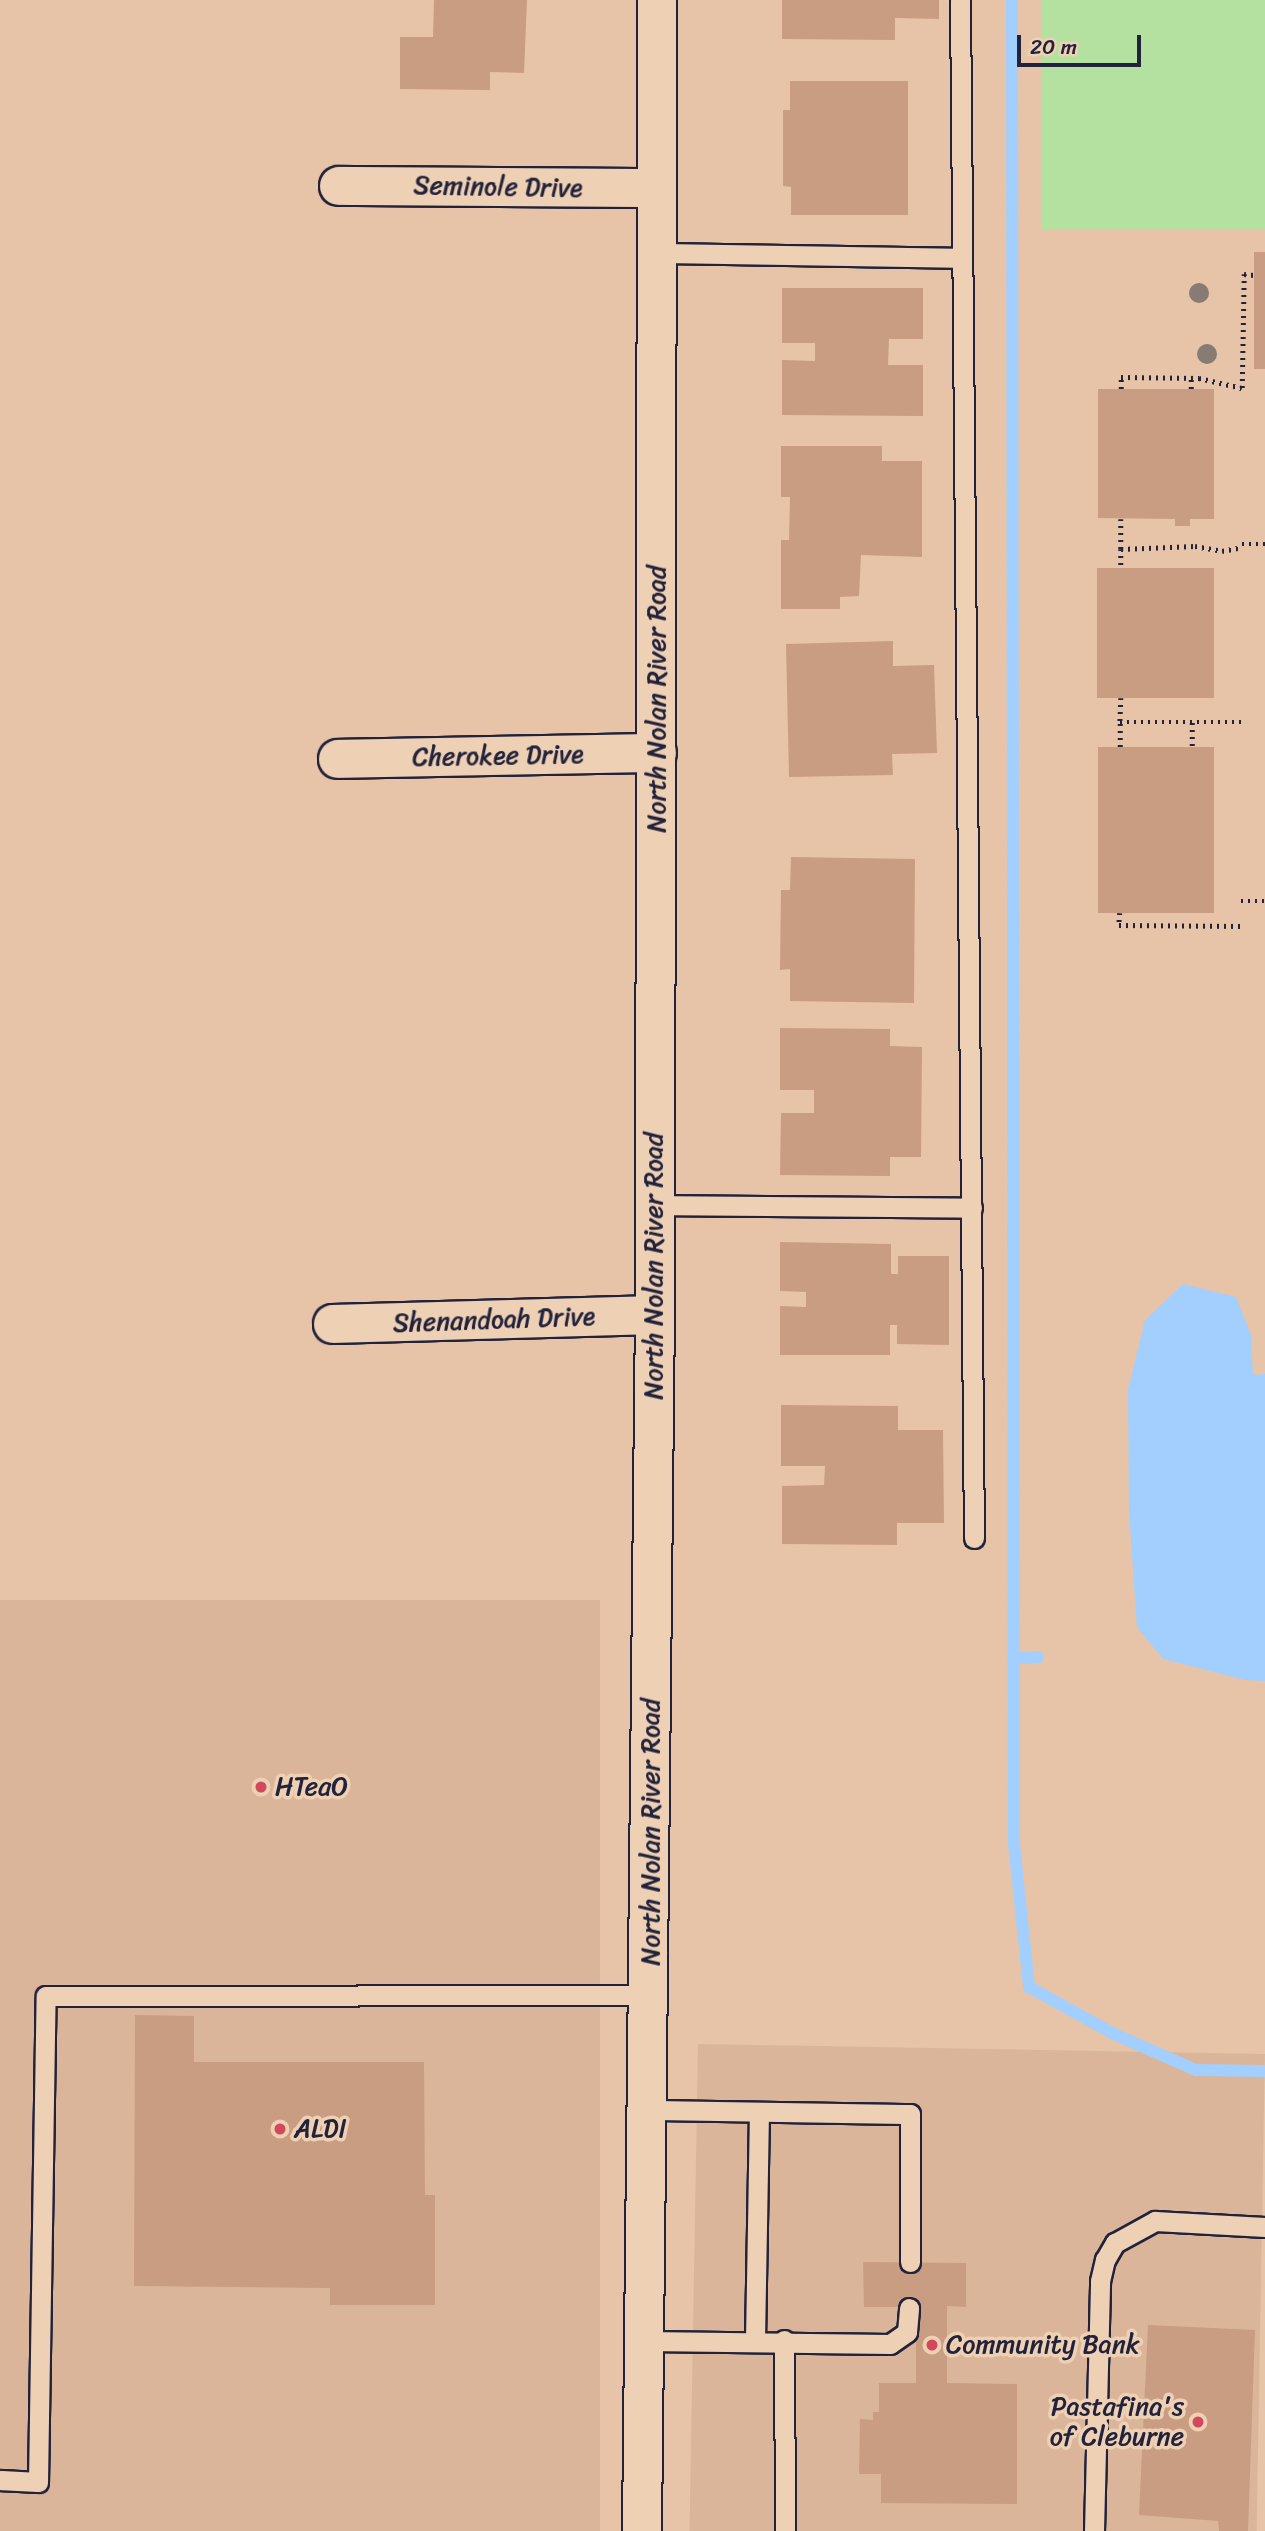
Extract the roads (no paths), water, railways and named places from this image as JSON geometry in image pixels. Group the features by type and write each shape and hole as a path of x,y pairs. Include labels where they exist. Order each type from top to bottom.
{"main road":[{"name":"North Nolan River Road","path":"642,2531 649,2109 655,1315 653,1205 657,752 657,0"},
{"name":"Seminole Drive","path":"339,186 657,188"},
{"name":"Cherokee Drive","path":"338,759 657,752"},
{"name":"Shenandoah Drive","path":"332,1324 655,1315"}],"lane":[{"path":"960,0 960,258 974,1538"},
{"path":"657,253 960,258"},
{"path":"653,1205 972,1208"},
{"path":"0,2480 38,2482 46,1996 650,1995"},
{"path":"649,2109 909,2114 910,2262"},
{"path":"755,2340 759,2113"},
{"path":"1094,2531 1100,2281 1105,2260 1115,2243 1155,2221 1265,2227"},
{"path":"645,2341 785,2340 890,2344 907,2332 909,2308"},
{"path":"785,2340 785,2531"}],"water":[{"path":"1183,1284 1236,1297 1251,1335 1253,1375 1265,1374 1265,1681 1245,1680 1163,1659 1137,1627 1129,1512 1128,1390 1145,1320"}],"waterway":[{"path":"1012,0 1014,1844 1029,1987 1114,2034 1196,2070 1265,2071"},
{"path":"1014,1658 1038,1657"}],"place":[{"name":"HTeaO","path":"261,1787"},
{"name":"ALDI","path":"280,2129"},
{"name":"Community Bank","path":"932,2345"},
{"name":"Pastafina's of Cleburne","path":"1198,2422"}]}
